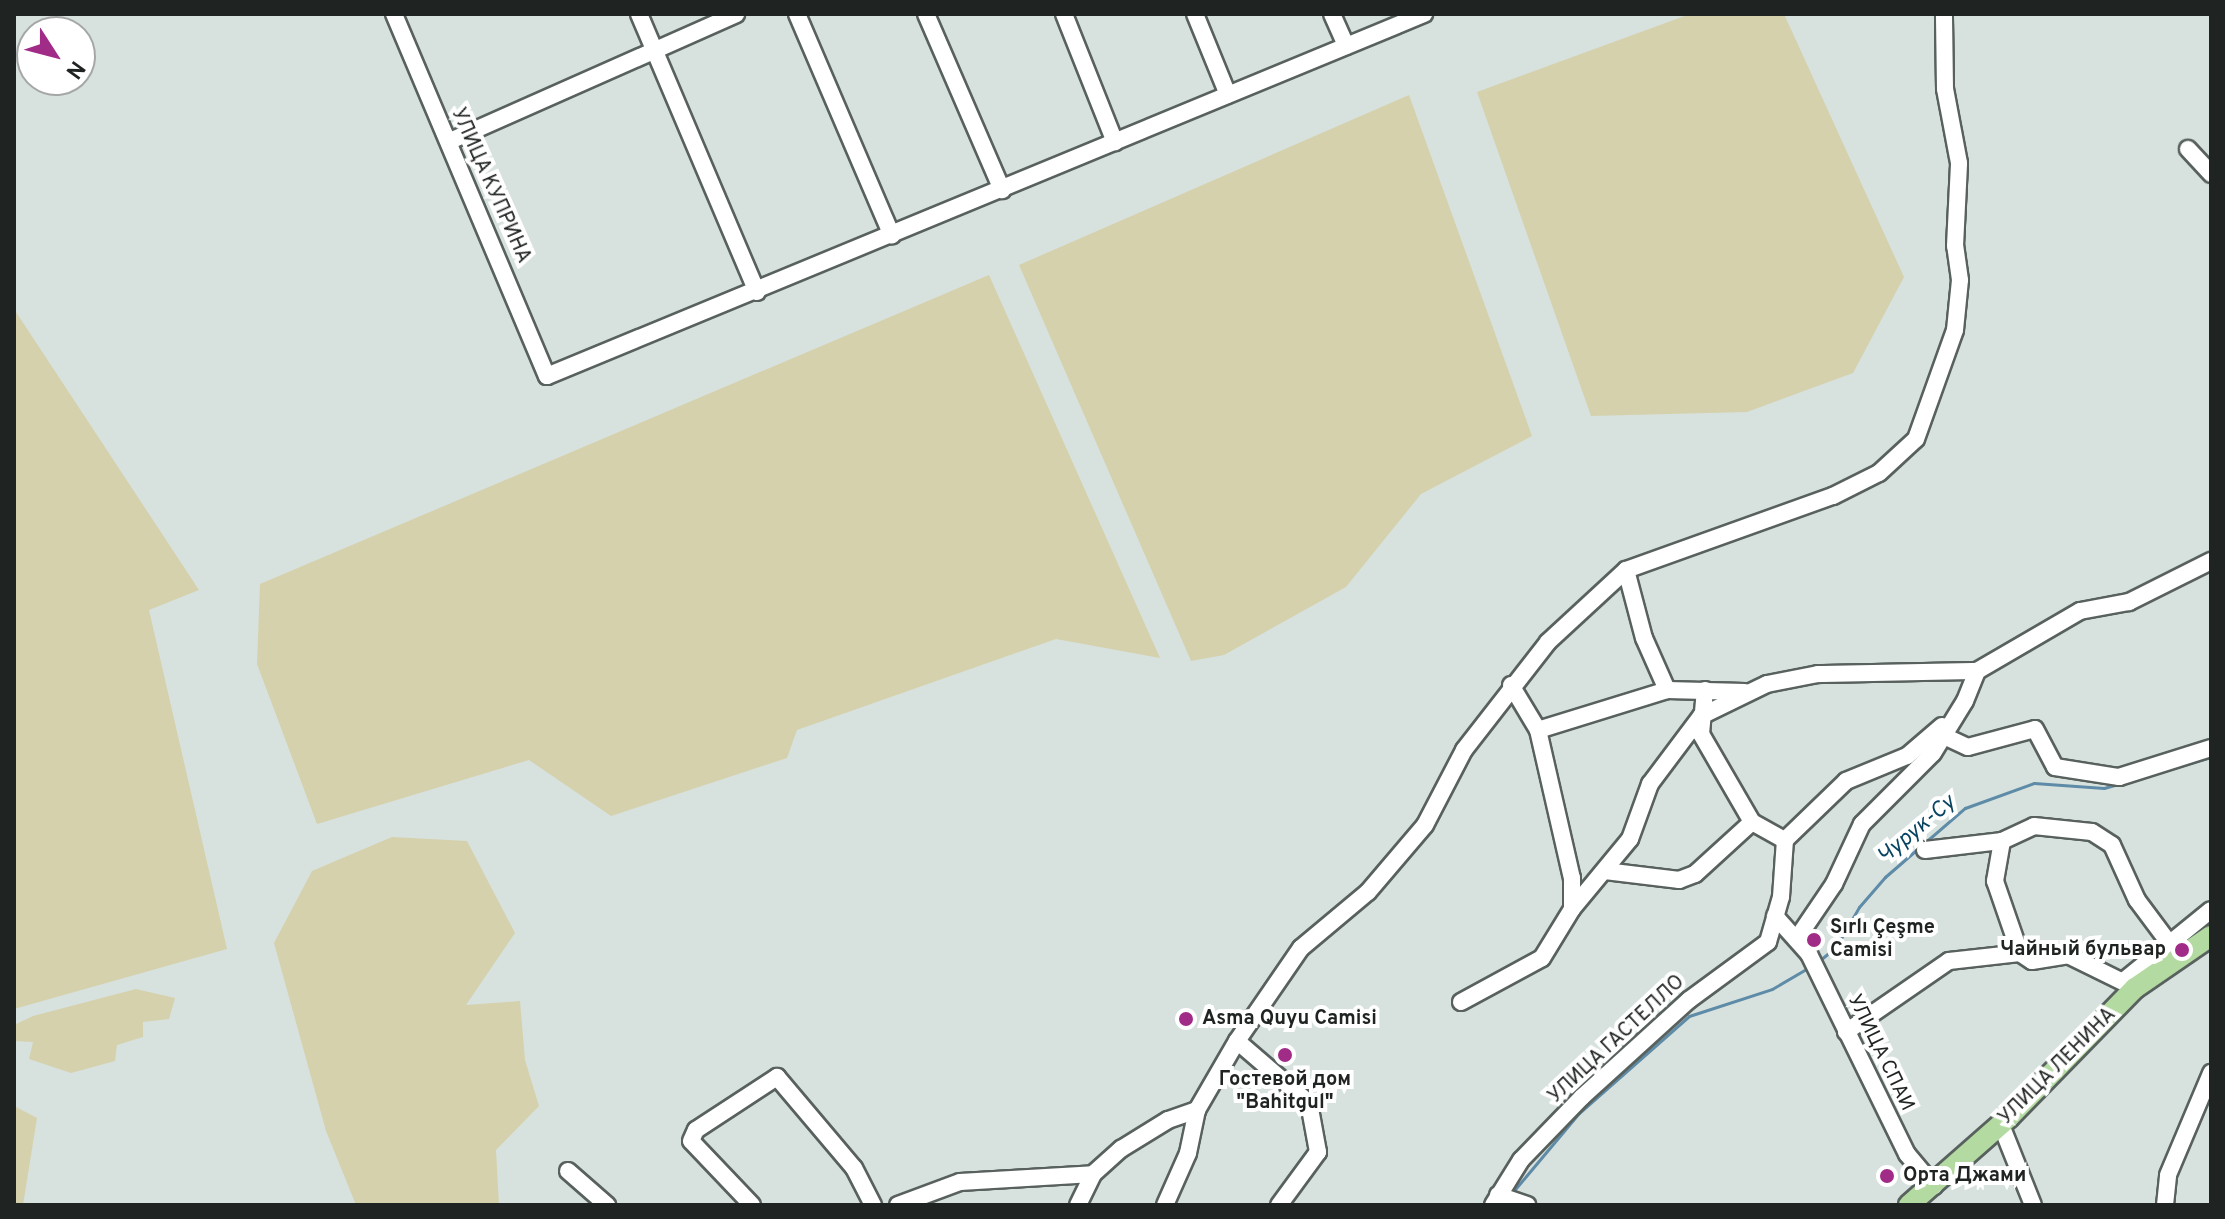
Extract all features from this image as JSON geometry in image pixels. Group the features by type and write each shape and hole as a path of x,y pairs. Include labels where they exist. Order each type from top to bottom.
{"main road":[{"name":"УЛИЦА ЛЕНИНА","path":"1909,1205 2001,1125 2131,984 2211,936"}],"street":[{"name":"УЛИЦА КУПРИНА","path":"394,14 547,376 757,292"},
{"path":"639,14 757,292 1424,14"},
{"path":"450,141 736,14"},
{"path":"797,14 892,236"},
{"path":"926,14 1002,190"},
{"path":"1064,14 1115,142"},
{"path":"1195,14 1228,95"},
{"path":"1332,14 1346,46"},
{"path":"1165,1205 1188,1153 1197,1110 1237,1041 1301,948 1368,892 1425,825 1464,750 1511,685 1548,642 1626,570 1833,496 1879,473 1916,439 1955,330 1960,280 1955,246 1959,163 1945,89 1944,14"},
{"path":"2188,149 2211,174"},
{"path":"1461,1002 1542,958 1572,909 1630,839 1650,784 1701,716 1747,692 1818,674 1977,671 2080,611 2129,602 2211,561"},
{"path":"1626,570 1644,638 1667,690"},
{"path":"1798,937 1834,884 1862,824 1944,736 1965,701 1977,671"},
{"path":"1511,685 1538,730 1572,878 1572,909"},
{"path":"1538,730 1667,690 1747,692"},
{"path":"1705,690 1701,734 1752,822 1785,840"},
{"path":"1775,916 1785,840 1846,781 1907,756 1965,701"},
{"path":"1944,736 1968,747 2035,729 2055,767 2119,777 2211,748"},
{"path":"1605,871 1679,880 1695,874 1752,822"},
{"path":"1925,850 2002,841 2034,826 2092,832 2112,845 2137,900 2169,943"},
{"path":"2002,841 1995,881 2020,953 2032,961 2068,955 2131,984 2169,943 2211,910"},
{"name":"УЛИЦА СПАИ","path":"1775,916 1798,937 1907,1154 1934,1186"},
{"name":"УЛИЦА ГАСТЕЛЛО","path":"1507,1200 1521,1160 1582,1097 1689,1000 1768,942 1775,916"},
{"path":"1846,1032 1949,961 2020,953"},
{"path":"1237,1041 1309,1103 1318,1152 1279,1205"},
{"path":"2165,1205 2168,1175 2211,1073"},
{"path":"752,1205 691,1141 696,1130 777,1077 854,1168 873,1205"},
{"path":"1078,1205 1093,1174 1145,1134 1197,1110"},
{"path":"2001,1125 2033,1205"},
{"path":"568,1171 607,1205"},
{"path":"898,1205 960,1182 1093,1174"},
{"path":"2020,1205 2027,1188"}],"shaded area":[{"path":"1690,14 1784,14 1904,277 1853,373 1747,412 1591,416 1477,92"},
{"path":"1409,95 1532,436 1421,494 1346,587 1224,655 1191,661 1019,265"},
{"path":"989,275 1160,658 1056,639 797,730 787,758 611,816 529,760 317,824 257,664 260,584"},
{"path":"14,309 199,590 149,610 227,949 14,1009"},
{"path":"392,837 467,841 515,933 466,1005 520,1001 525,1060 539,1106 496,1150 499,1205 356,1205 326,1131 274,943 312,871"},
{"path":"136,989 175,998 169,1019 143,1022 143,1037 117,1045 115,1061 71,1073 29,1059 33,1042 14,1041 14,1025 33,1016"},
{"path":"14,1106 37,1118 23,1205 14,1205"}],"waterway":[{"name":"Чурук-Су","path":"1820,960 1836,947 1859,907 1885,877 1965,808 2034,783 2104,788 2211,757"},
{"name":"Чурук-Су","path":"1511,1194 1579,1113 1689,1016 1772,989 1808,968"}],"place":[{"name":"Sırlı Çeşme Camisi","path":"1814,940"},
{"name":"Чайный бульвар","path":"2182,950"},
{"name":"Asma Quyu Camisi","path":"1186,1019"},
{"name":"Гостевой дом \"Bahitgul\"","path":"1285,1055"},
{"name":"Орта Джами","path":"1887,1176"}]}
